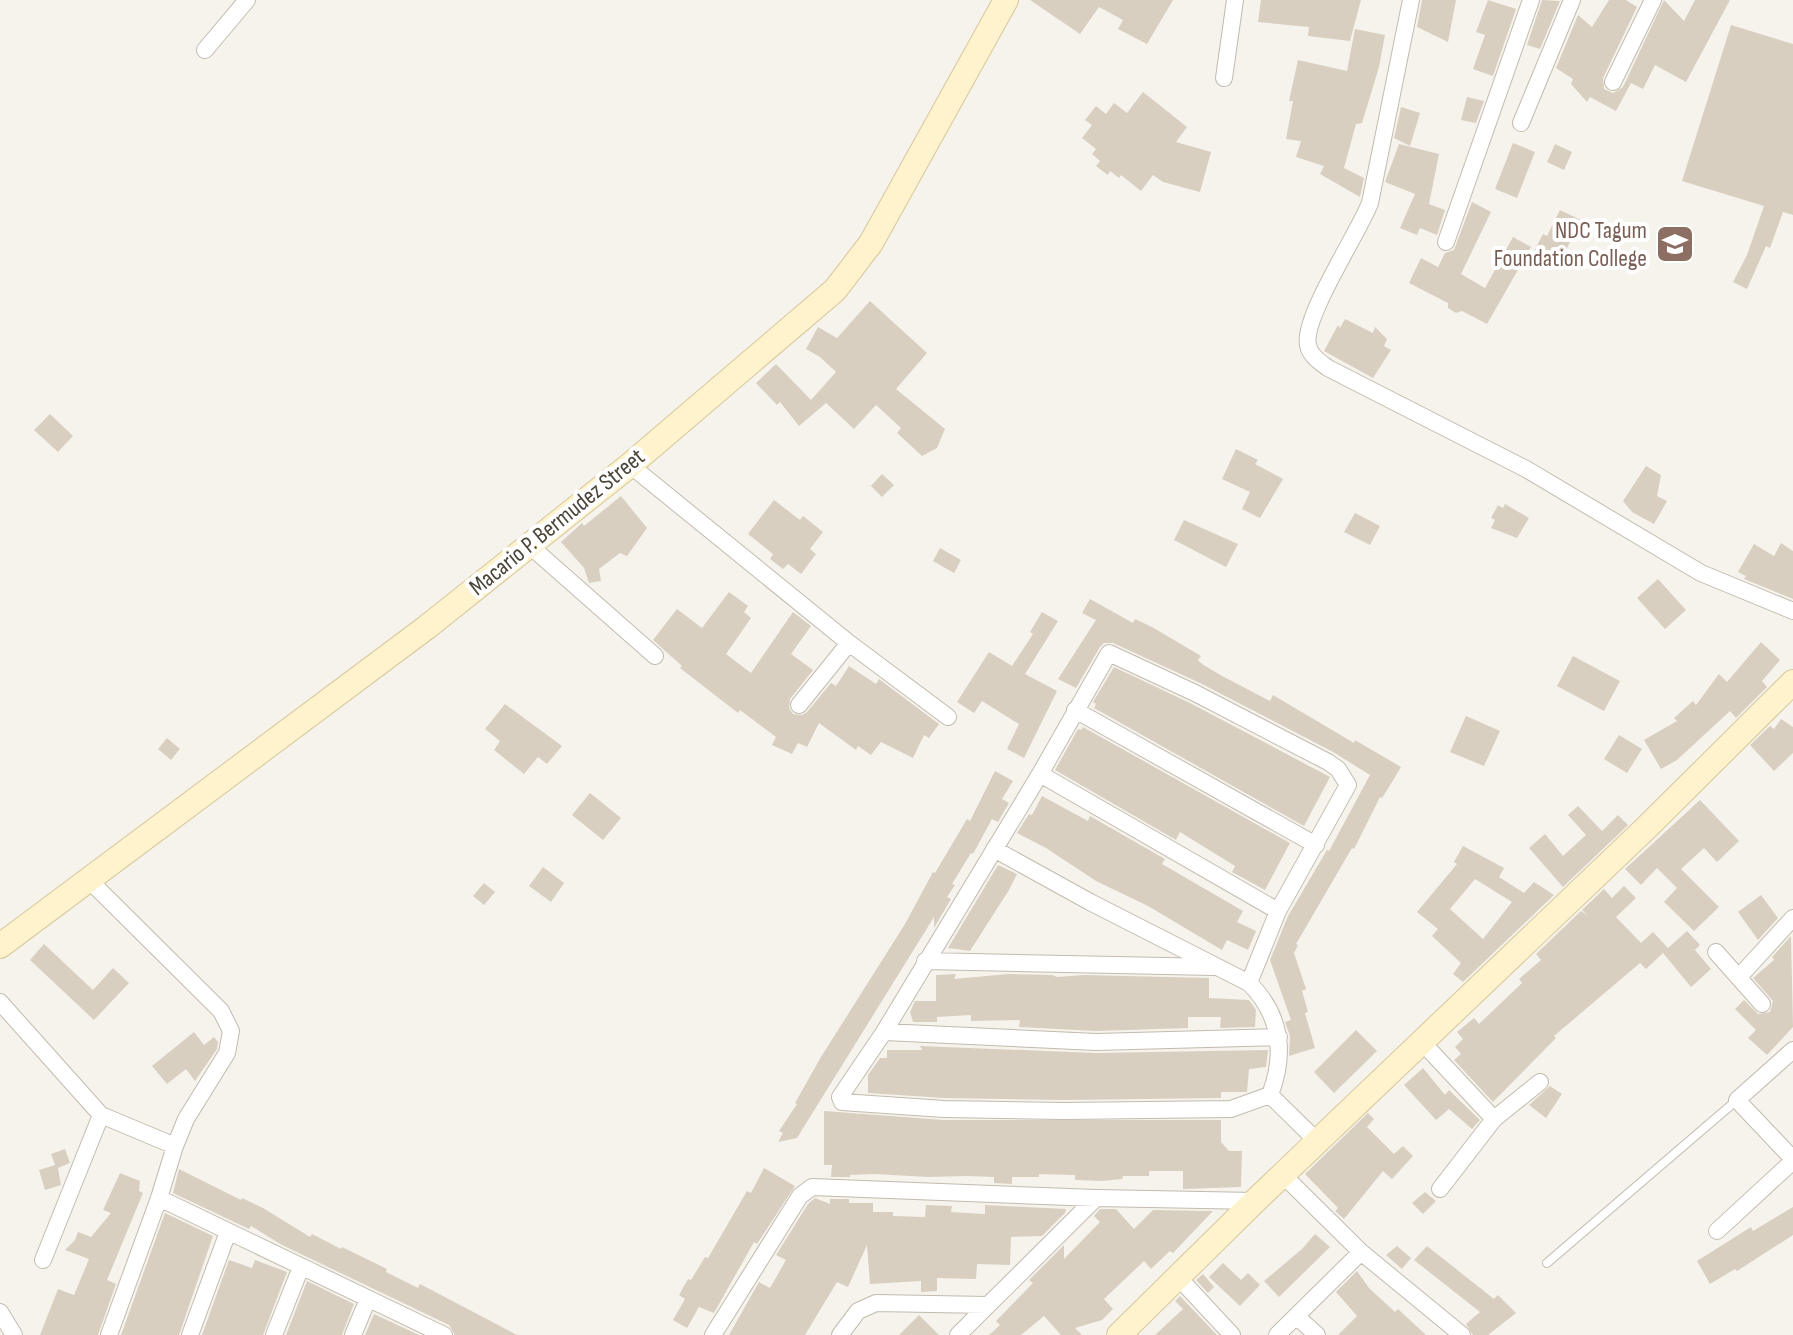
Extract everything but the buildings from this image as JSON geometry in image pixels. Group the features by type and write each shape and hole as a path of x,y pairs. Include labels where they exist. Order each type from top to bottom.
{"main road":[{"name":"Macario P. Bermudez Street","path":"0,946 328,703 630,465 835,290 852,272 871,243 1006,0"},
{"path":"1119,1335 1646,828 1793,682"}],"street":[{"path":"205,50 247,0"},
{"path":"1224,78 1235,0"},
{"path":"1411,0 1370,203 1317,310 1307,339 1308,350 1343,377 1526,469 1701,573 1793,611"},
{"path":"1446,242 1531,0"},
{"path":"1521,123 1572,0"},
{"path":"1613,82 1653,0"},
{"path":"630,465 849,643 948,717"},
{"path":"529,545 655,656"},
{"path":"799,705 849,643"},
{"path":"1249,983 1278,911 1348,785 1338,769 1328,762 1195,693 1109,653 1040,774 884,1032 840,1097 842,1102 974,1109 1231,1109 1270,1095"},
{"path":"1075,710 1316,845"},
{"path":"1040,774 1278,911"},
{"path":"994,849 1249,983 1265,999 1279,1037 1277,1075 1270,1095"},
{"path":"89,880 228,1021 231,1031 227,1053 186,1119 175,1146 109,1335"},
{"path":"1739,977 1793,918"},
{"path":"1716,952 1762,1004"},
{"path":"925,961 1223,967"},
{"path":"0,1002 101,1115 175,1146"},
{"path":"884,1032 1096,1042 1279,1037"},
{"path":"1422,1042 1494,1119"},
{"path":"1717,1231 1793,1160 1737,1100 1793,1050"},
{"path":"1440,1189 1494,1119 1540,1082"},
{"path":"1270,1095 1318,1142"},
{"path":"43,1260 101,1115"},
{"path":"1283,1175 1361,1252 1462,1335"},
{"path":"713,1335 800,1196 812,1187 1255,1201"},
{"path":"159,1198 444,1335"},
{"path":"958,1335 1096,1198"},
{"path":"190,1335 228,1232"},
{"path":"1277,1335 1361,1252"},
{"path":"274,1335 301,1267"},
{"path":"1179,1278 1232,1335"},
{"path":"353,1335 368,1299"},
{"path":"840,1335 858,1311 876,1303 987,1305"},
{"path":"0,1312 14,1335"},
{"path":"1296,1316 1317,1335"}],"lane":[{"path":"1547,1263 1737,1100"}],"place":[{"name":"NDC Tagum Foundation College","path":"1675,244"}]}
